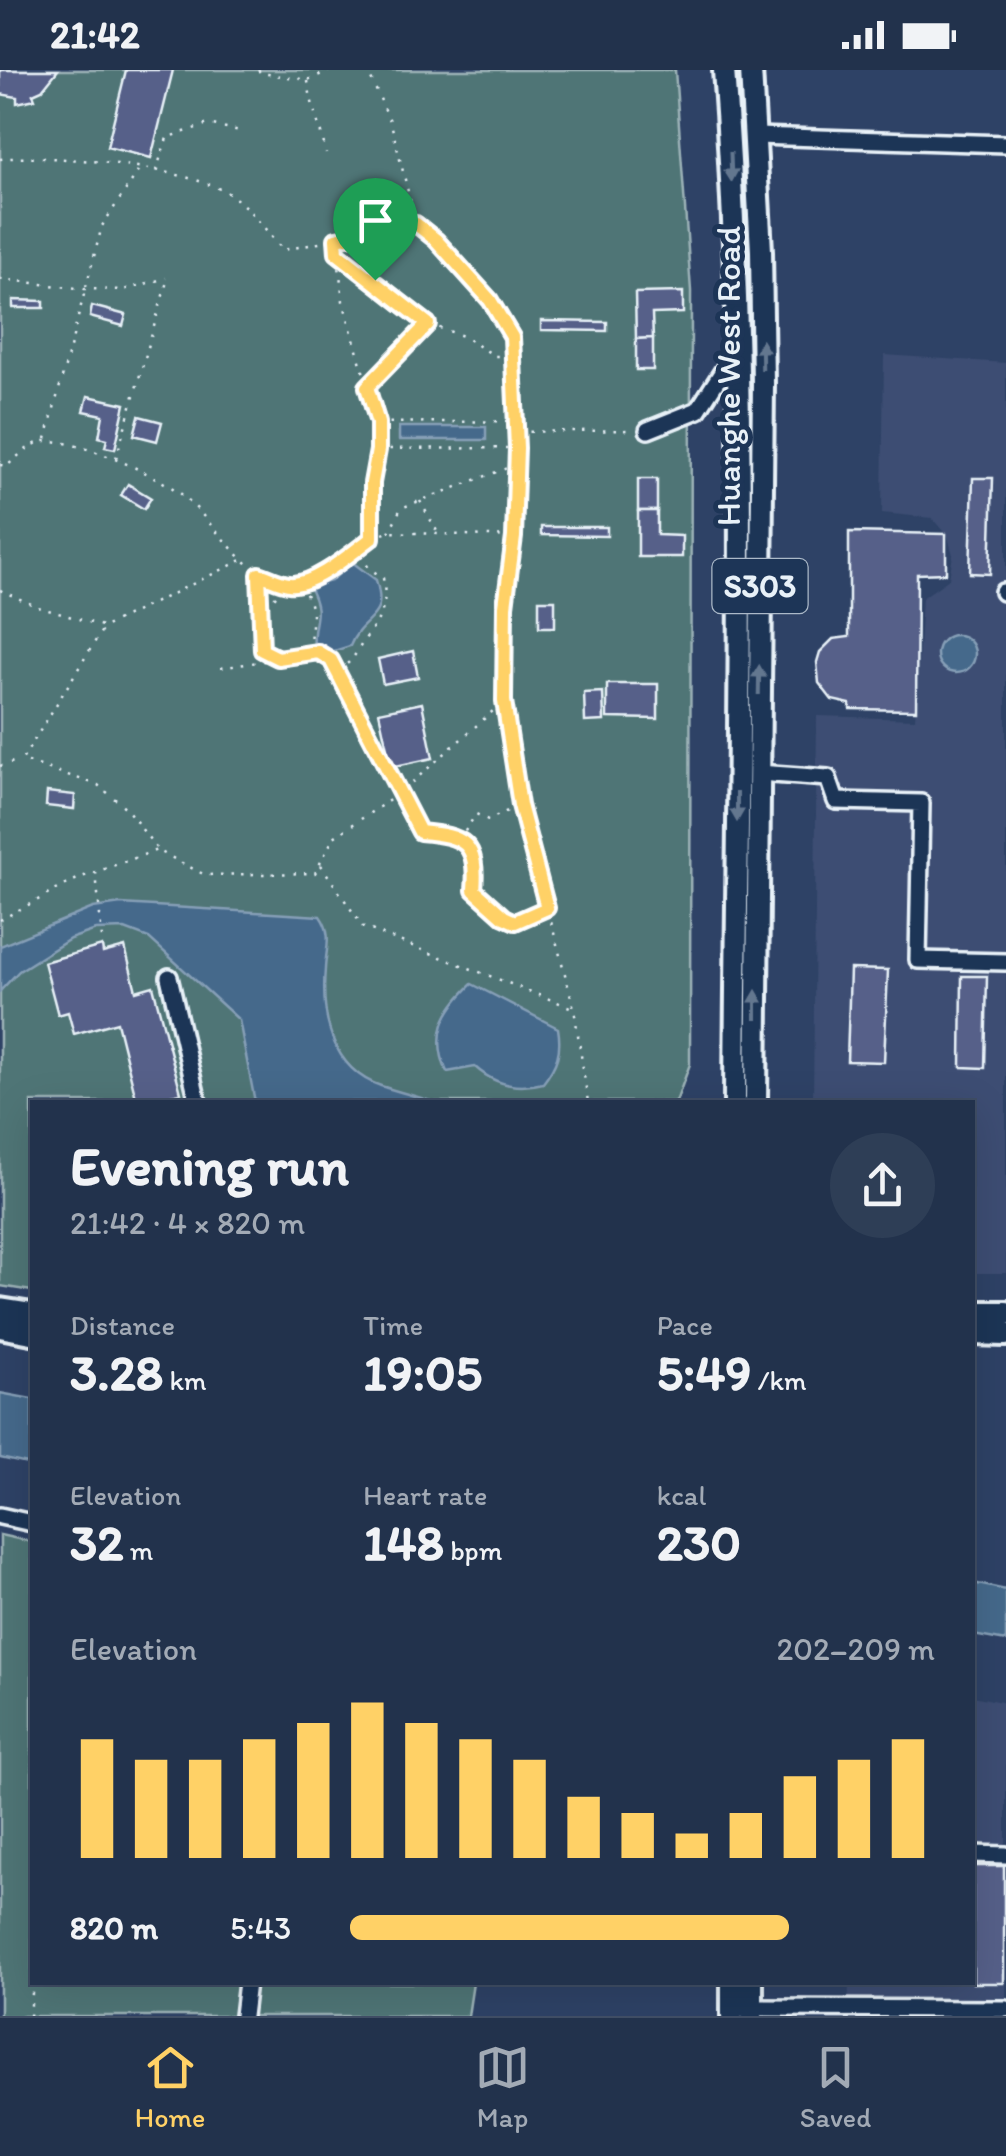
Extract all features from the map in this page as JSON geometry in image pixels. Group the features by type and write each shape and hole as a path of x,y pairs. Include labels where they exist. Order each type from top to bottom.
{"highway":[{"path":"0,1310 30,1315"},
{"path":"975,1313 1006,1313"},
{"path":"0,1326 30,1332"},
{"path":"975,1334 1006,1334"}],"main road":[{"name":"Huanghe West Road","path":"724,70 736,352 735,1100"},
{"name":"Huanghe West Road","path":"751,70 763,384 756,1100"},
{"path":"733,1985 745,2014"},
{"path":"745,2014 751,1985"}],"street":[{"path":"756,136 1006,144"},
{"path":"648,430 698,410 736,352"},
{"path":"758,773 828,778 836,801 921,804 918,960 1006,962"},
{"path":"168,977 198,1100"},
{"path":"0,1516 30,1523"},
{"path":"975,1854 1006,1854"},
{"path":"243,2016 247,1985"},
{"path":"745,2014 1006,2009"}],"path":[{"path":"258,70 308,80 331,70"},
{"path":"367,70 391,123 416,224 436,240 490,300 512,337 517,465 514,537 505,606 504,701 520,805 574,1008 588,1100"},
{"path":"308,80 310,102 320,123 326,153"},
{"path":"155,172 167,138 208,124 240,132"},
{"path":"0,159 34,155 140,168 212,184 235,198 283,250 416,224"},
{"path":"46,441 102,226 140,168"},
{"path":"336,239 343,301 378,423 372,538"},
{"path":"337,253 428,324 463,336 495,356 514,356"},
{"path":"0,279 85,290 123,290 168,278 116,458"},
{"path":"367,387 428,324"},
{"path":"378,423 517,420"},
{"path":"517,432 648,430"},
{"path":"0,466 46,441 116,458 183,494 242,560 259,574 286,584 299,584 372,538 389,532 514,537"},
{"path":"378,450 517,448"},
{"path":"389,532 401,508 517,465"},
{"path":"419,500 439,534"},
{"path":"336,669 349,664 376,628 383,610 384,578 369,568 356,549"},
{"path":"22,760 104,627 242,560"},
{"path":"259,574 262,650 278,658"},
{"path":"260,615 286,584"},
{"path":"299,584 309,596 314,613 307,654"},
{"path":"0,590 38,607 104,627"},
{"path":"221,668 318,652 331,660 420,832 460,839 472,849 476,868 474,890 504,917 515,922 547,908"},
{"path":"0,766 22,760 98,785 126,808 157,850 205,875 315,874 334,838 400,793 504,701"},
{"path":"460,839 476,814 488,820 520,805"},
{"path":"0,920 96,870 157,850"},
{"path":"320,864 363,927 574,1008"},
{"path":"96,870 102,938"},
{"path":"30,2016 34,1985"}],"shaded area":[{"path":"884,355 1006,363 1006,1273 975,1273 975,1100 813,1100 817,716 915,719 922,598 949,579 953,555 948,537 932,518 882,513"},
{"path":"399,427 486,427 486,440 399,440"},
{"path":"352,562 376,580 379,604 350,646 331,652 314,646 317,612 309,587 315,582 331,581"},
{"path":"956,635 969,641 975,654 969,667 956,673 943,667 937,654 943,641"},
{"path":"121,904 320,916 328,935 325,1005 340,1054 364,1078 427,1100 255,1100 239,1020 149,938 125,929 96,930 70,939 19,971 0,991 0,946 93,908"},
{"path":"472,984 558,1028 557,1057 543,1083 507,1084 475,1067 447,1072 440,1046 443,1024"},
{"path":"0,1393 30,1399 30,1465 0,1458"},
{"path":"975,1583 1006,1590 1006,1641 975,1635"},
{"path":"975,1696 1006,1703 1006,2016 848,2016 849,1985 975,1985"}],"green space":[{"path":"0,70 675,70 691,291 690,1064 677,1100 30,1100 30,1291 0,1286"},
{"path":"0,1535 30,1542 30,1985 473,1985 468,2016 0,2016"}],"building":[{"path":"0,70 58,70 42,90 33,94 35,99 17,103 17,97 0,94"},
{"path":"126,70 173,70 151,158 107,147"},
{"path":"683,292 683,313 652,314 653,338 636,339 635,293"},
{"path":"13,300 44,301 44,308 13,308"},
{"path":"92,306 126,315 123,326 90,317"},
{"path":"541,321 607,322 607,331 541,330"},
{"path":"653,338 653,370 636,370 636,339"},
{"path":"88,396 125,404 115,449 105,447 107,439 99,437 103,415 84,411"},
{"path":"139,416 162,422 157,441 134,435"},
{"path":"973,478 993,478 990,574 970,573"},
{"path":"638,479 657,479 657,511 638,511"},
{"path":"128,484 151,498 144,509 121,495"},
{"path":"638,511 657,511 657,535 682,536 682,557 638,557"},
{"path":"541,527 607,527 607,536 541,535"},
{"path":"849,532 946,534 946,573 917,574 916,710 850,709 850,704 832,700 819,683 820,652 833,639 849,637"},
{"path":"539,600 555,600 555,627 539,627"},
{"path":"413,651 418,677 383,684 378,659"},
{"path":"607,684 658,684 658,719 607,718"},
{"path":"603,692 604,721 585,722 584,693"},
{"path":"422,703 433,758 391,767 379,712"},
{"path":"47,792 75,795 74,809 46,806"},
{"path":"102,946 103,953 125,947 136,991 153,986 181,1093 136,1100 117,1022 74,1034 68,1012 58,1015 44,962"},
{"path":"850,969 888,970 884,1062 847,1061"},
{"path":"962,976 987,976 985,1068 961,1067"},
{"path":"975,1866 1004,1866 1004,1983 975,1983"}],"route":[{"path":"416,224 436,240 490,300 512,337 517,448 514,537 505,606 504,701 520,805 547,908 515,922 474,890 476,868 472,849 460,839 420,832 331,660 318,652 278,658 262,650 259,574 286,584 299,584 372,538 378,423 367,387 428,324 375,280 337,253 336,239 416,224"}]}
